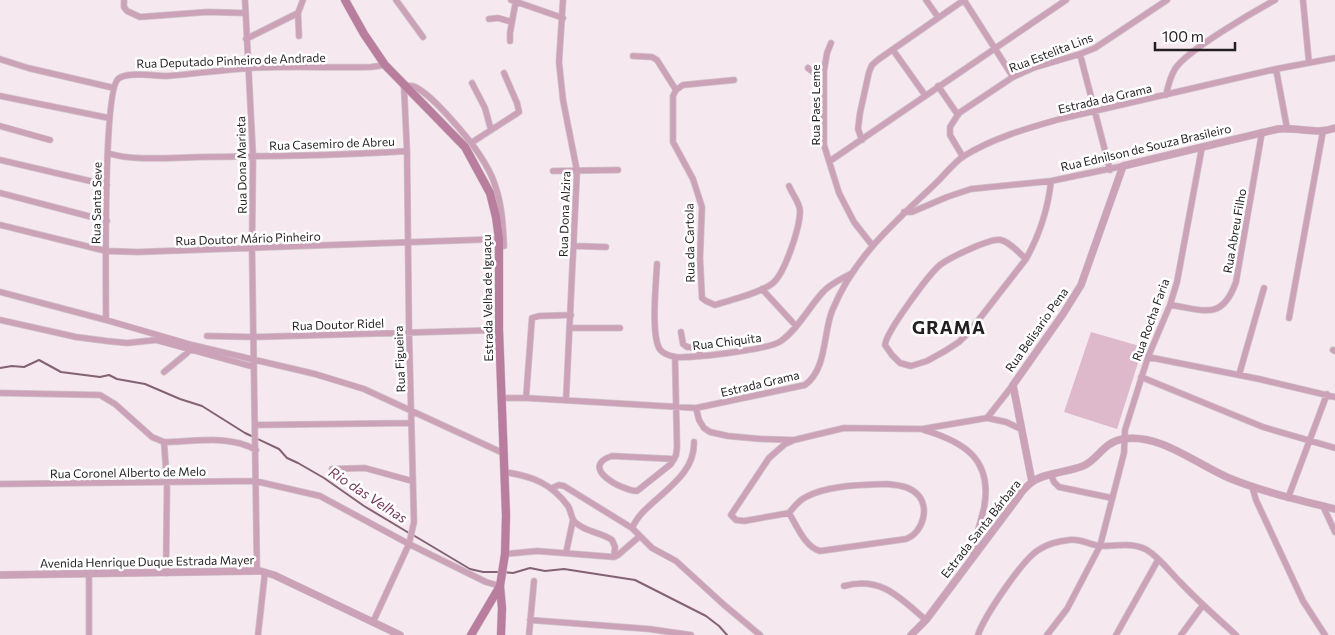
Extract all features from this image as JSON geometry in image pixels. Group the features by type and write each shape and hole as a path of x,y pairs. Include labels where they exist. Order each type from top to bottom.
{"main road":[{"name":"Estrada Velha de Iguaçu","path":"345,0 364,34 385,65 404,87 465,148 490,193 499,239 499,330 506,516 505,554 500,583 502,608 501,635"},
{"name":"Estrada Velha de Iguaçu","path":"471,635 500,583"},
{"path":"487,606 495,603 502,608"}],"street":[{"path":"124,0 124,7 132,15 140,17 150,18 207,12 245,13"},
{"name":"Rua Dona Marieta","path":"245,0 254,156 252,249 255,337 255,481 261,572 258,635"},
{"path":"300,36 298,13 303,0"},
{"path":"396,0 423,37"},
{"name":"Rua Dona Alzira","path":"563,0 559,62 563,100 577,171 575,246 566,400"},
{"path":"926,0 938,17"},
{"path":"862,140 858,129 872,65 964,0 1014,77"},
{"path":"830,161 1066,0"},
{"name":"Rua Estelita Lins","path":"958,115 1014,77 1048,62 1080,54 1106,41 1167,0"},
{"path":"1166,95 1171,78 1180,63 1202,46 1275,0"},
{"path":"1303,0 1309,63"},
{"path":"510,41 514,1 563,18"},
{"path":"246,39 298,13"},
{"path":"489,19 498,18 512,22"},
{"name":"Rua Paes Leme","path":"830,43 825,64 824,145 839,193 854,222 872,245"},
{"path":"893,50 925,95"},
{"path":"1080,54 1110,170"},
{"path":"633,56 652,57 657,60 676,90 683,85 734,80"},
{"name":"Estrada da Grama","path":"904,212 963,157 986,145 1026,129 1276,69 1335,58"},
{"path":"0,59 28,68 114,88"},
{"name":"Rua Deputado Pinheiro de Andrade","path":"114,88 116,82 122,76 186,75 248,68 371,67 385,65"},
{"path":"808,68 824,81"},
{"path":"1276,69 1287,128"},
{"path":"471,143 510,119 519,110 504,73"},
{"path":"472,83 485,108 492,130"},
{"path":"404,87 410,86 418,89 454,123 481,156 495,184 502,214 504,246"},
{"path":"938,86 958,115 950,127 950,135 963,157"},
{"name":"Rua Figueira","path":"373,622 409,543 414,522 408,333 407,151 404,87"},
{"name":"Rua Santa Seve","path":"106,320 109,118 114,88"},
{"name":"Rua da Cartola","path":"676,90 672,107 673,142 693,179 702,207 700,258 702,298 715,305 762,289"},
{"path":"0,96 109,118"},
{"path":"0,126 50,140"},
{"name":"Rua Ednilson de Souza Brasileiro","path":"904,212 912,212 971,189 1052,180 1110,170 1262,132 1287,128 1323,131 1335,128"},
{"path":"1289,318 1323,131"},
{"name":"Rua Abreu Filho","path":"1170,305 1214,310 1222,307 1228,300 1236,282 1262,132"},
{"name":"Rua Rocha Faria","path":"1047,635 1067,608 1100,546 1124,453 1125,430 1148,357 1170,305 1177,282 1202,147"},
{"name":"Rua Casemiro de Abreu","path":"108,153 120,157 371,154 407,151"},
{"path":"0,160 108,185"},
{"name":"Rua Belisario Pena","path":"1032,482 1013,384 1063,314 1081,285 1123,166"},
{"path":"553,171 618,170"},
{"path":"1026,258 1001,240 974,248 939,266 888,335 885,345 892,356 900,363 918,365 959,342 970,332 1026,258 1037,238 1044,222 1052,180"},
{"path":"789,186 800,211 796,230 780,274 773,284 762,289 796,326"},
{"path":"0,193 107,221"},
{"name":"Estrada Grama","path":"501,398 696,408 797,387 810,381 819,367 828,322 853,273 872,245 904,212"},
{"name":"Rua Doutor Mário Pinheiro","path":"0,225 106,251 157,252 499,239"},
{"path":"575,246 606,247"},
{"name":"Rua Chiquita","path":"657,264 655,321 657,339 663,353 676,357 701,356 772,346 786,338 831,285 853,273"},
{"path":"1239,375 1264,288"},
{"path":"0,292 106,320 254,367"},
{"path":"526,398 532,318 571,315"},
{"path":"0,320 76,337 127,343 156,340 254,359 315,374 364,389 503,453"},
{"path":"570,328 620,328"},
{"name":"Rua Doutor Ridel","path":"207,336 255,337 499,330"},
{"path":"681,332 683,344 687,347 697,348 701,356"},
{"path":"164,372 191,347"},
{"path":"674,459 612,456 604,460 600,469 604,478 630,490 637,491 664,470 674,459 676,447 676,357"},
{"path":"1148,357 1335,397"},
{"path":"1141,377 1255,424 1335,448"},
{"path":"987,418 1013,384"},
{"path":"0,393 100,395 115,404 152,437 164,442 230,441 256,448"},
{"path":"1288,498 1327,394"},
{"path":"696,408 699,420 704,428 716,434 761,440 794,440"},
{"path":"789,513 806,541 812,548 820,551 906,539 917,533 924,514 923,503 918,494 910,489 886,484 837,488 817,492 805,497 789,513 744,521 736,520 731,515 769,458 785,444 794,440 844,428 922,429 987,418 1006,422 1021,429"},
{"path":"255,427 411,423"},
{"path":"922,429 962,444 979,463 986,480 986,492 973,557"},
{"name":"Estrada Santa Bárbara","path":"911,635 926,620 1018,496 1032,482 1086,465 1107,445 1126,438 1148,439 1158,442 1205,467 1252,486 1288,498 1335,509"},
{"path":"164,442 167,483 166,573"},
{"path":"632,528 641,513 680,478 688,467 695,452 694,442"},
{"path":"332,469 365,468 412,481"},
{"path":"504,472 533,478 552,488 570,509 573,520 566,553"},
{"path":"1050,475 1059,487 1112,498"},
{"name":"Rua Coronel Alberto de Melo","path":"0,484 255,481 320,496 486,582 500,583"},
{"path":"552,488 559,485 564,486 632,528 652,548 676,561 760,635"},
{"path":"1252,486 1260,508 1303,600 1325,635"},
{"path":"1323,506 1335,532"},
{"path":"573,520 582,527 612,540 614,557"},
{"path":"505,554 537,551 614,557 640,536"},
{"path":"978,635 982,624 995,603 1030,557 1038,549 1052,543 1069,540 1083,540 1100,546 1121,545 1148,550 1236,635"},
{"path":"1116,635 1158,560"},
{"name":"Avenida Henrique Duque Estrada Mayer","path":"0,575 261,572 400,635"},
{"path":"89,574 89,635"},
{"path":"529,635 534,581"},
{"path":"844,586 857,582 883,587 892,592 926,620"},
{"path":"1181,635 1203,605"},
{"path":"530,620 649,629 691,635"}],"shaded area":[{"path":"1091,332 1143,347 1117,429 1064,412"}],"waterway":[{"name":"Rio das Velhas","path":"0,368 24,367 39,360 61,372 100,377 109,375 117,379 145,384 202,406 245,433 279,449 287,458 324,478 364,506 409,533"},
{"name":"Rio das Velhas","path":"413,535 470,569 483,572 499,572"},
{"name":"Rio das Velhas","path":"503,572 513,573 530,568 545,571 564,569 635,580 706,616 727,635"}],"district":[{"name":"GRAMA","path":"949,328"}]}
